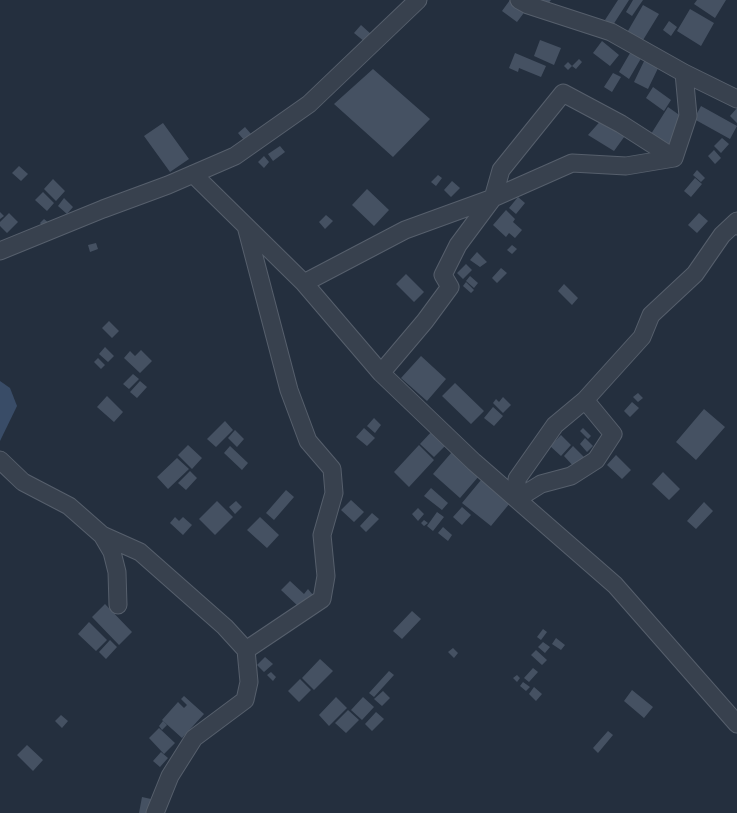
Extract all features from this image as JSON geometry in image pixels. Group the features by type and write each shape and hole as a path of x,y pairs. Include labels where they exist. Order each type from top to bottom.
{"street":[{"path":"0,252 235,156 309,104 418,0"},
{"path":"519,0 528,5 611,32 684,73 737,99"},
{"path":"674,158 688,116 684,73"},
{"path":"381,373 425,322 450,287 443,275 458,245 493,198 501,170 563,93 621,124 674,158"},
{"path":"304,283 405,230 493,198 572,163 626,166 674,158"},
{"path":"193,174 304,283 381,373 474,462 615,585 737,724"},
{"path":"517,499 517,479 555,425 585,400 642,337 651,315 695,274 722,235 737,220"},
{"path":"737,220 737,226"},
{"path":"246,225 290,390 308,441 332,469 334,493 322,535 326,576 322,599 246,650"},
{"path":"517,499 541,484 571,476 596,460 613,434 585,400"},
{"path":"0,460 23,482 69,506 102,536 112,552 117,572 118,605"},
{"path":"102,536 140,552 225,627 246,650 249,682 245,700 194,738 170,776 155,813"}],"water":[{"path":"0,381 10,388 17,406 0,441"}],"building":[{"path":"510,0 513,0 526,10 517,22 502,11"},
{"path":"539,0 551,0 547,5"},
{"path":"618,0 629,0 613,25 605,20"},
{"path":"633,0 643,0 632,16 626,12"},
{"path":"697,0 726,0 715,18 694,4"},
{"path":"643,5 659,14 640,45 625,36"},
{"path":"690,9 714,23 701,46 677,31"},
{"path":"669,21 677,27 671,36 663,30"},
{"path":"361,25 372,35 365,42 354,33"},
{"path":"540,40 561,48 554,65 534,56"},
{"path":"602,41 619,55 610,66 593,53"},
{"path":"633,48 643,55 629,79 619,72"},
{"path":"515,53 546,66 541,77 519,68 518,72 509,68"},
{"path":"646,57 660,64 648,89 634,82"},
{"path":"579,59 582,62 576,69 572,66"},
{"path":"568,62 572,66 568,70 564,66"},
{"path":"373,69 430,119 393,157 334,104"},
{"path":"613,73 621,77 612,92 604,87"},
{"path":"653,87 671,100 664,111 646,98"},
{"path":"701,106 737,126 730,139 694,119"},
{"path":"668,107 685,119 668,145 651,134"},
{"path":"737,108 737,123 730,116"},
{"path":"604,117 627,133 614,151 588,135"},
{"path":"163,123 189,159 170,172 144,136"},
{"path":"245,127 251,134 244,140 238,133"},
{"path":"722,138 729,144 721,153 714,146"},
{"path":"280,146 285,152 273,161 268,154"},
{"path":"714,150 721,158 715,164 708,156"},
{"path":"264,156 269,162 264,168 258,162"},
{"path":"19,166 28,174 21,181 12,173"},
{"path":"697,170 705,178 701,182 693,175"},
{"path":"438,175 442,178 436,186 431,182"},
{"path":"695,178 702,184 691,197 684,191"},
{"path":"53,179 65,191 56,201 44,189"},
{"path":"452,181 460,188 451,197 444,190"},
{"path":"367,189 389,210 374,226 352,205"},
{"path":"43,192 54,203 47,211 35,200"},
{"path":"518,197 525,203 516,214 509,208"},
{"path":"64,198 73,207 67,214 58,206"},
{"path":"506,210 515,219 513,222 522,230 515,238 509,233 506,237 493,225"},
{"path":"0,212 4,216 0,219"},
{"path":"9,213 18,222 7,233 0,226 0,222"},
{"path":"699,213 708,221 697,233 688,225"},
{"path":"326,215 333,221 325,229 319,222"},
{"path":"44,219 49,223 44,228 40,223"},
{"path":"96,243 98,249 90,252 88,245"},
{"path":"512,245 517,249 512,254 507,250"},
{"path":"477,252 487,262 480,267 470,260"},
{"path":"466,264 472,270 463,279 457,273"},
{"path":"501,268 507,273 497,283 492,278"},
{"path":"406,274 424,292 414,302 396,284"},
{"path":"470,276 478,283 474,288 466,281"},
{"path":"466,282 474,290 471,293 463,286"},
{"path":"564,284 578,298 572,305 558,291"},
{"path":"109,321 119,331 112,338 102,328"},
{"path":"105,347 114,356 108,362 99,354"},
{"path":"141,350 152,361 140,373 124,358 130,351 135,356"},
{"path":"421,356 446,379 427,401 401,378"},
{"path":"98,358 105,365 101,369 94,362"},
{"path":"133,374 139,379 129,389 123,384"},
{"path":"140,381 147,387 137,398 130,392"},
{"path":"455,383 484,411 471,424 442,396"},
{"path":"638,393 643,398 638,402 633,397"},
{"path":"107,396 123,412 114,422 97,407"},
{"path":"503,397 511,405 503,413 493,403 496,399 499,402"},
{"path":"632,402 639,408 630,417 624,411"},
{"path":"493,407 503,416 494,426 484,418"},
{"path":"704,409 725,427 696,460 676,442"},
{"path":"374,418 381,425 375,433 367,426"},
{"path":"225,421 233,430 216,447 207,439"},
{"path":"364,428 375,438 367,446 356,437"},
{"path":"583,428 591,436 588,439 580,431"},
{"path":"434,429 448,443 434,457 420,444"},
{"path":"235,430 244,439 237,447 228,438"},
{"path":"561,435 571,445 561,456 550,446"},
{"path":"585,438 593,446 587,452 580,444"},
{"path":"188,445 202,458 192,469 178,455"},
{"path":"419,445 434,460 409,487 394,472"},
{"path":"230,446 248,463 242,470 224,453"},
{"path":"573,446 586,459 576,469 564,456"},
{"path":"452,452 479,476 460,498 433,474"},
{"path":"616,455 631,470 622,479 607,465"},
{"path":"177,458 189,469 168,489 157,477"},
{"path":"190,471 197,478 186,490 178,483"},
{"path":"663,472 680,489 669,500 652,484"},
{"path":"481,480 510,503 491,526 462,503"},
{"path":"431,488 448,503 442,510 424,496"},
{"path":"286,490 294,497 274,520 266,513"},
{"path":"351,500 364,512 354,522 341,510"},
{"path":"217,501 233,517 215,535 199,519"},
{"path":"236,501 242,507 235,514 229,507"},
{"path":"704,502 713,511 696,529 687,521"},
{"path":"462,507 471,515 462,525 453,517"},
{"path":"418,508 424,514 418,521 412,514"},
{"path":"437,512 444,517 433,531 427,526"},
{"path":"372,513 379,519 366,532 360,526"},
{"path":"175,517 179,521 183,517 192,525 183,535 170,523"},
{"path":"260,517 279,535 267,548 247,530"},
{"path":"424,520 428,523 424,526 421,523"},
{"path":"443,527 452,535 448,541 438,533"},
{"path":"290,581 304,594 308,589 313,595 300,608 281,590"},
{"path":"105,604 132,632 119,645 92,617"},
{"path":"412,611 421,619 402,639 393,631"},
{"path":"89,622 107,640 96,651 78,634"},
{"path":"543,629 547,632 541,640 537,637"},
{"path":"556,638 565,645 561,650 552,644"},
{"path":"110,640 117,647 106,659 99,652"},
{"path":"543,642 550,647 545,653 538,647"},
{"path":"453,648 458,653 454,658 448,652"},
{"path":"536,650 547,660 542,665 531,655"},
{"path":"265,657 273,664 264,672 257,665"},
{"path":"320,659 333,671 314,690 302,678"},
{"path":"533,668 538,672 529,682 524,678"},
{"path":"389,671 394,675 374,697 369,693"},
{"path":"271,672 276,677 273,681 267,675"},
{"path":"517,675 520,678 517,682 513,678"},
{"path":"300,679 311,690 299,702 288,691"},
{"path":"523,682 530,687 526,691 520,686"},
{"path":"534,687 542,694 536,701 529,694"},
{"path":"632,690 653,707 644,718 624,701"},
{"path":"383,691 390,698 382,706 374,699"},
{"path":"184,696 204,714 182,738 162,720 178,702 184,708 187,705 181,699"},
{"path":"336,697 347,708 329,726 319,715"},
{"path":"363,697 374,707 362,720 351,710"},
{"path":"348,710 359,720 346,733 335,723"},
{"path":"376,712 384,719 372,731 365,724"},
{"path":"61,715 68,721 62,728 55,721"},
{"path":"163,721 167,725 162,730 159,726"},
{"path":"159,728 175,743 164,754 149,738"},
{"path":"608,731 613,735 598,753 593,748"},
{"path":"27,745 43,760 33,771 17,755"},
{"path":"161,752 168,758 160,767 153,761"},
{"path":"142,797 151,799 149,813 139,813"}]}
